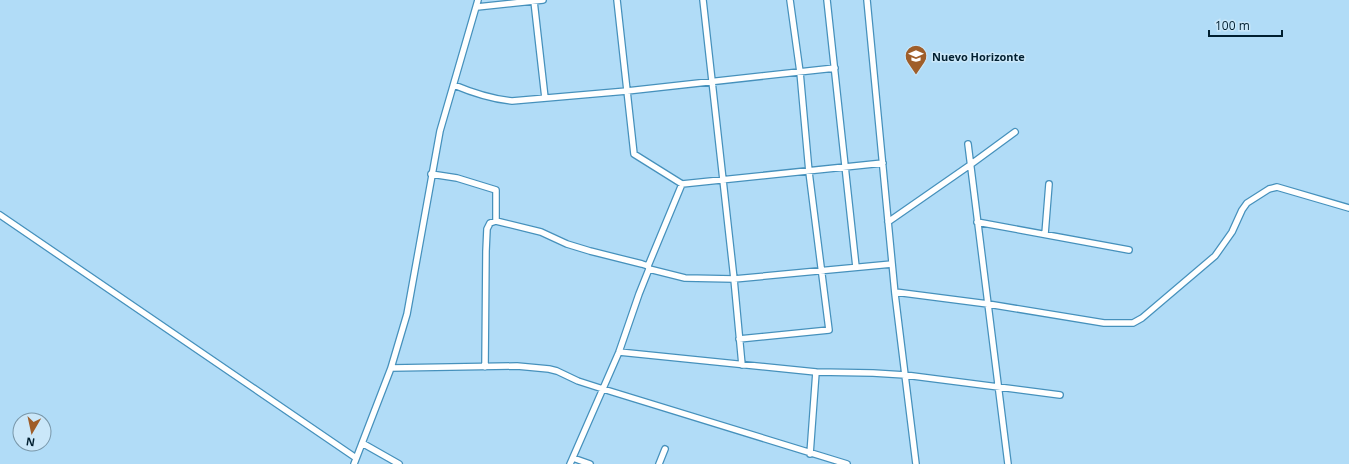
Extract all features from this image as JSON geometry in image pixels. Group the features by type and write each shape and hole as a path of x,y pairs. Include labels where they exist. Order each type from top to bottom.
{"street":[{"path":"354,464 390,368 407,314 431,174 440,131 478,0"},
{"path":"476,7 542,0"},
{"path":"617,0 634,154 682,184 883,164"},
{"path":"703,0 742,365"},
{"path":"739,339 829,330 809,172 800,72 790,0"},
{"path":"827,0 856,267"},
{"path":"867,0 892,264 916,464"},
{"path":"532,1 545,98"},
{"path":"454,85 494,100 512,102 835,68"},
{"path":"888,222 1015,132"},
{"path":"968,144 1008,464"},
{"path":"431,174 457,178 496,190 496,221"},
{"path":"570,464 619,352 639,294 682,184"},
{"path":"1045,234 1049,184"},
{"path":"895,292 988,304 1104,323 1133,323 1142,318 1215,256 1232,232 1242,210 1247,203 1269,189 1277,187 1349,208"},
{"path":"0,215 356,458"},
{"path":"484,367 487,229 490,223 496,221 541,232 567,244 685,278 734,280 892,264"},
{"path":"978,222 1129,250"},
{"path":"619,352 816,372 873,372 905,375 1060,395"},
{"path":"390,368 517,366 549,369 603,389 810,454 847,464"},
{"path":"810,454 816,372"},
{"path":"362,443 399,464"},
{"path":"660,464 665,449"},
{"path":"820,464 823,457"},
{"path":"573,458 590,464"}],"place":[{"name":"Nuevo Horizonte","path":"916,76"}]}
